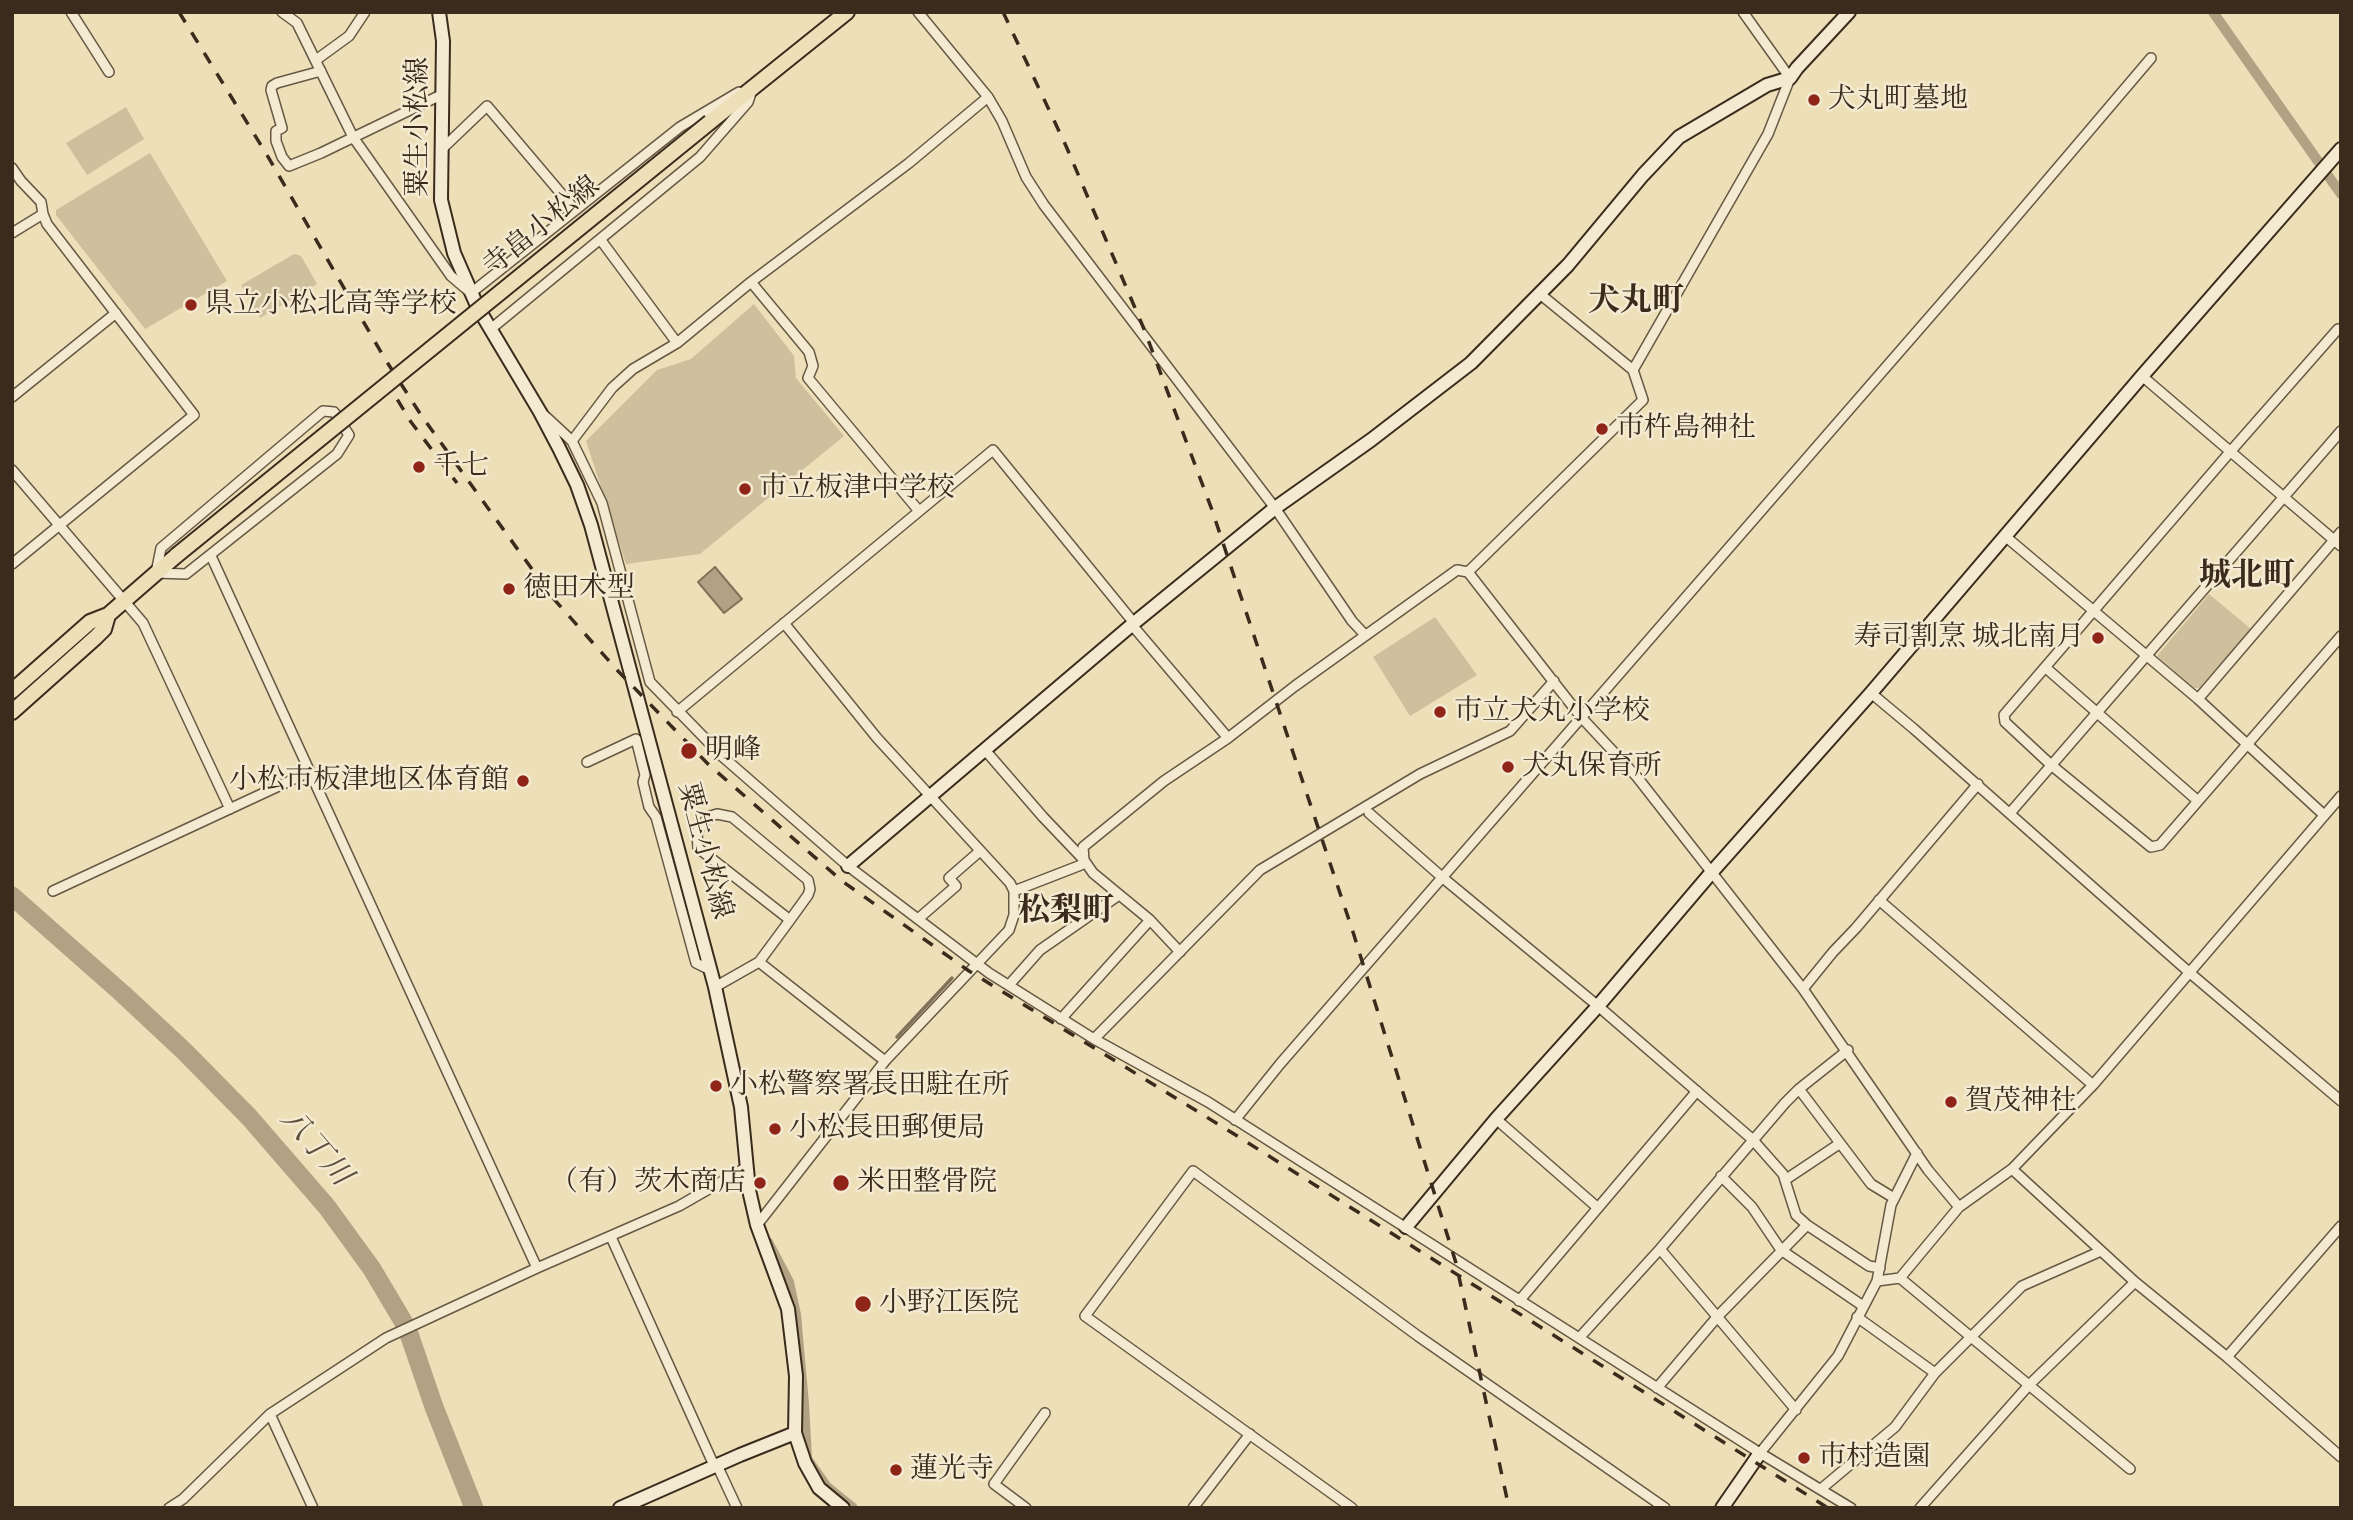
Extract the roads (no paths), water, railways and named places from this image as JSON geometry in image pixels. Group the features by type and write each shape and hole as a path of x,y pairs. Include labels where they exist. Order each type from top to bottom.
{"main road":[{"name":"寺畠小松線","path":"12,691 90,622 108,615 177,555 847,12"},
{"name":"寺畠小松線","path":"12,712 104,629 108,615"}],"street":[{"path":"71,12 109,72"},
{"path":"282,12 297,23 353,137 451,276 471,293 680,127 743,90 752,89 748,102 700,157 492,328"},
{"path":"316,60 349,36 365,12"},
{"name":"粟生小松線","path":"439,12 443,41 441,200 454,253 471,293 540,412 577,485 591,525 715,987 741,1107 749,1191 757,1225 788,1309 796,1376 794,1433 805,1463 819,1488 844,1508"},
{"path":"918,12 988,97 1002,121 1026,177 1045,205 1275,508 1352,621 1365,635"},
{"path":"1743,12 1790,78"},
{"path":"1633,370 1768,134 1790,78 1849,12"},
{"path":"1235,1120 2151,58"},
{"path":"321,71 272,86 282,128 276,131 276,141 289,166 443,94"},
{"path":"848,866 1133,624 1275,508 1371,440 1471,363 1567,265 1679,137 1767,85 1790,78"},
{"path":"572,441 612,388 633,369 677,343 751,282 909,163 988,97"},
{"path":"442,149 487,106 575,210"},
{"path":"1406,1227 1496,1119 1871,693 2142,376 2337,157"},
{"path":"12,168 41,202 47,224 194,415 12,564"},
{"path":"12,233 43,214"},
{"path":"600,239 677,343"},
{"path":"751,282 809,352 813,366 808,377 919,511"},
{"path":"1468,572 1643,400 1633,370 1540,294"},
{"path":"12,397 116,313"},
{"path":"2341,329 2338,329 2230,452 2004,715 2005,722 2050,764 2151,847 2160,845 2341,636"},
{"path":"2142,376 2337,543"},
{"path":"323,411 334,412 349,435 337,454 211,556 186,574 156,573 160,548 323,411"},
{"path":"540,412 572,441 602,503 650,682 723,757 848,866 1009,985 1094,1039 1209,1102 1519,1301 1851,1508"},
{"path":"2010,813 2341,431"},
{"path":"677,712 993,450 1228,738"},
{"path":"12,470 143,623 230,809"},
{"path":"2198,699 2337,543 2341,532"},
{"path":"2005,536 2198,699 2324,815"},
{"path":"211,556 537,1268"},
{"path":"1014,891 1081,865 1084,860 1083,847 1164,781 1228,738 1457,570 1468,572 1581,717 1637,777 1804,989 1917,1153 1959,1207"},
{"path":"757,1225 885,1061 1009,930 1014,915 1014,891 877,738 784,624"},
{"path":"2046,667 2197,801"},
{"path":"1094,1039 1260,870 1420,774 1510,731 1554,681"},
{"path":"1871,693 2190,973 2341,1101"},
{"path":"587,762 636,739 649,807 656,817 696,963 710,970"},
{"path":"985,750 1093,873 1150,920 1180,952"},
{"path":"53,891 309,772"},
{"path":"1804,989 1978,785"},
{"path":"1877,1281 1900,1278 1959,1207 2012,1168 2093,1085 2341,796"},
{"path":"1369,813 1752,1139 1783,1174 1796,1215 1807,1225 1869,1266 1880,1268"},
{"path":"715,987 759,962 790,920 808,895 810,889 808,880 732,817 717,814 708,817 697,832 698,848 790,920"},
{"path":"918,919 956,886 949,878 980,851"},
{"path":"1009,985 1040,950 1119,895"},
{"path":"1879,900 2093,1085"},
{"path":"1061,1018 1150,920"},
{"path":"759,962 885,1061"},
{"path":"1580,1337 1660,1249 1752,1139 1799,1089 1847,1050"},
{"path":"1799,1089 1871,1184 1895,1198"},
{"path":"1519,1301 1697,1091"},
{"path":"1496,1119 1598,1208"},
{"path":"1785,1180 1839,1144"},
{"path":"1722,1508 1760,1453 1838,1356 1877,1281 1891,1205 1917,1153"},
{"path":"169,1508 183,1499 270,1415 386,1338 679,1206 747,1167"},
{"path":"2012,1168 2135,1282 2227,1357 2341,1457"},
{"path":"1352,1508 1085,1316 1193,1171 1418,1336 1665,1508"},
{"path":"1721,1176 1752,1207 1782,1250 1863,1306"},
{"path":"1657,1388 1718,1316 1807,1225"},
{"path":"2227,1357 2341,1226"},
{"path":"611,1237 712,1461 717,1465 737,1508"},
{"path":"1660,1249 1796,1410"},
{"path":"1821,1489 1895,1427 1935,1373 2022,1286 2101,1251"},
{"path":"1900,1278 2130,1469"},
{"path":"1920,1508 2029,1385 2135,1282"},
{"path":"1857,1317 1935,1373"},
{"path":"1026,1508 994,1484 1045,1413"},
{"path":"270,1415 313,1508"},
{"path":"620,1508 794,1433"},
{"path":"1193,1508 1250,1434"}],"waterway":[{"path":"2213,12 2341,194"},
{"name":"八丁川","path":"12,896 184,1051 249,1117 327,1207 372,1269 407,1328 434,1407 474,1508"},
{"path":"897,1037 952,978"},
{"path":"768,1242 789,1282 796,1315 807,1459 827,1487 853,1508"}],"railway":[{"path":"179,12 421,415 552,597 618,671 708,764 842,881 969,971 1226,1129 1828,1508"},
{"path":"1003,12 1066,146 1144,329 1212,510 1353,932 1456,1263 1509,1508"},
{"path":"385,379 411,422 457,483"}],"place":[{"name":"犬丸町墓地","path":"1814,100"},
{"name":"県立小松北高等学校","path":"191,305"},
{"name":"市杵島神社","path":"1602,429"},
{"name":"千七","path":"419,467"},
{"name":"市立板津中学校","path":"745,489"},
{"name":"徳田木型","path":"509,589"},
{"name":"寿司割烹 城北南月","path":"2098,638"},
{"name":"市立犬丸小学校","path":"1440,712"},
{"name":"明峰","path":"689,751"},
{"name":"犬丸保育所","path":"1508,767"},
{"name":"小松市板津地区体育館","path":"523,781"},
{"name":"小松警察署長田駐在所","path":"716,1086"},
{"name":"賀茂神社","path":"1951,1102"},
{"name":"小松長田郵便局","path":"775,1129"},
{"name":"（有）茨木商店","path":"760,1183"},
{"name":"米田整骨院","path":"841,1183"},
{"name":"小野江医院","path":"863,1304"},
{"name":"市村造園","path":"1804,1458"},
{"name":"蓮光寺","path":"896,1470"}],"district":[{"name":"犬丸町","path":"1636,302"},
{"name":"城北町","path":"2247,577"},
{"name":"松梨町","path":"1066,912"}]}
